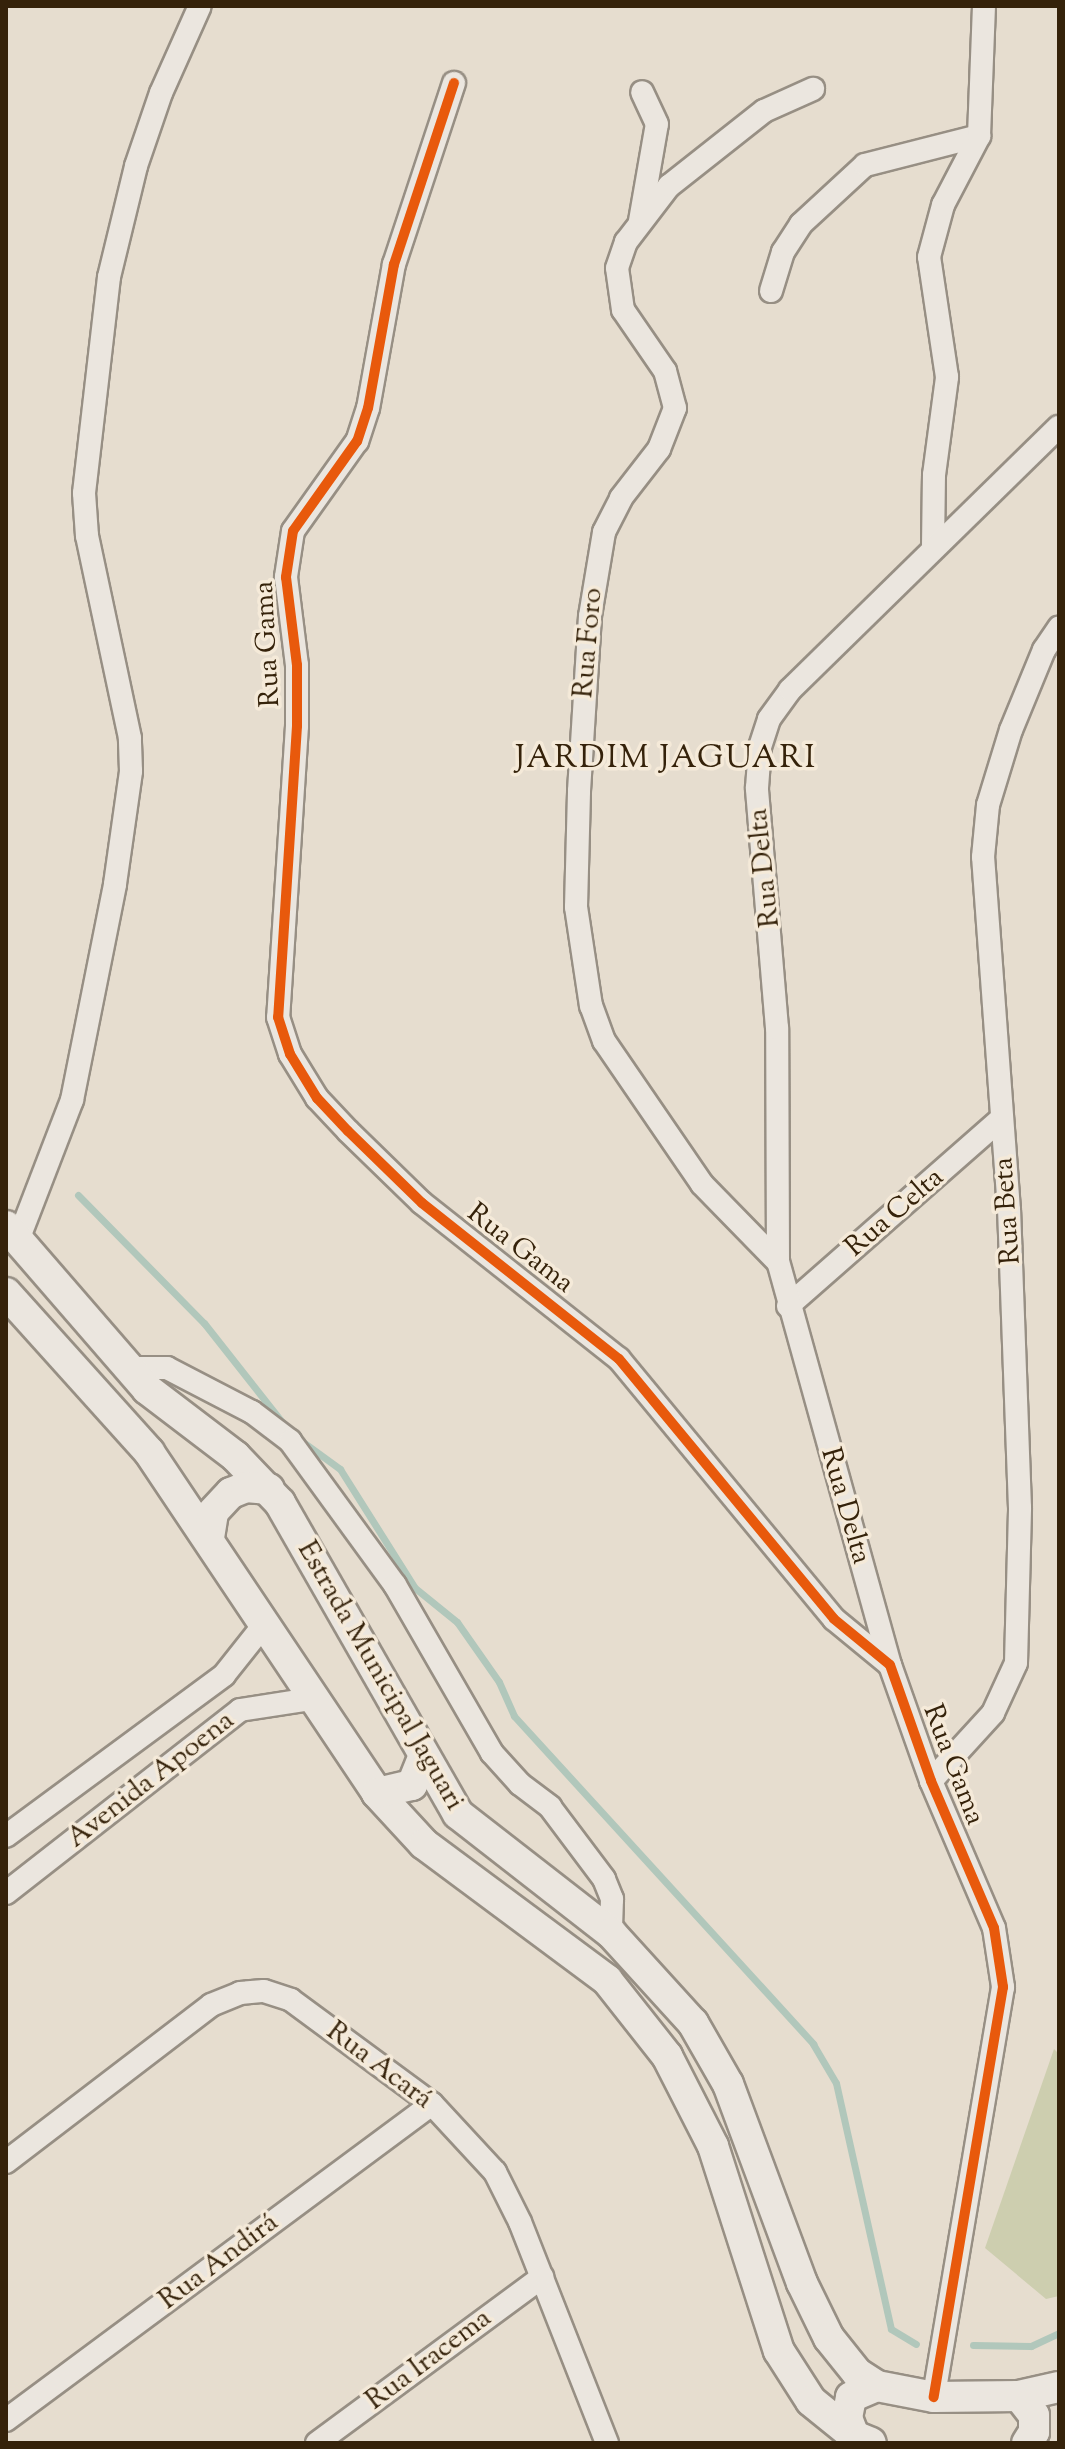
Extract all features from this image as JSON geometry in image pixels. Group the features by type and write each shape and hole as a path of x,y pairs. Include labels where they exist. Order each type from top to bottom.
{"main road":[{"name":"Estrada Municipal Jaguari","path":"12,1233 127,1368 269,1489 423,1758 467,1824 611,1933 693,2023 728,2084 802,2283 829,2338 857,2373 877,2386 934,2397 1019,2396 1059,2387"},
{"name":"Estrada Municipal Jaguari","path":"6,1293 149,1452 209,1538 310,1699 377,1793 424,1844 607,1980 667,2056 713,2146 779,2351 811,2401 862,2440"},
{"path":"209,1538 213,1512 231,1493 246,1487 269,1489"},
{"path":"377,1793 412,1785 423,1758"},
{"path":"862,2440 847,2418 851,2397 877,2386"},
{"path":"1019,2396 1034,2415 1034,2432 1027,2443"}],"street":[{"path":"12,1233 72,1100 115,884 131,771 126,714 87,536 84,493 109,277 136,166 161,93 200,6"},
{"path":"933,546 934,475 947,377 930,282 931,246 943,205 979,136 984,6"},
{"name":"Rua Gama","path":"454,83 394,264 368,408 357,441 293,531 286,577 297,665 297,726 278,1017 290,1054 317,1098 348,1131 422,1203 619,1359 834,1619 890,1665 931,1781 994,1928 1003,1987 934,2397"},
{"name":"Rua Foro","path":"778,1262 702,1184 646,1109 604,1041 581,958 576,907 579,791 596,569 604,532 668,432 675,408 665,371 631,324 617,294 617,268 639,222 669,186 764,111 813,89"},
{"path":"639,222 657,124 642,92"},
{"path":"771,291 783,252 801,224 865,165 979,136"},
{"name":"Rua Delta","path":"890,1665 778,1262 777,1028 757,788 760,747 769,719 790,690 933,546 1059,427"},
{"name":"Rua Beta","path":"931,1781 993,1713 1016,1663 1020,1508 1009,1210 983,857 988,805 1011,730 1044,650 1059,628"},
{"name":"Rua Celta","path":"788,1306 1001,1119"},
{"path":"127,1368 167,1368 252,1412 290,1441 395,1585 492,1753 520,1784 550,1807 604,1879 612,1899 611,1933"},
{"name":"Avenida Apoena","path":"6,1836 224,1675 263,1626"},
{"name":"Avenida Apoena","path":"6,1893 240,1710 310,1699"},
{"name":"Rua Acará","path":"6,2162 211,2005 240,1993 264,1991 291,2000 432,2104 495,2172 542,2277 607,2443"},
{"name":"Rua Andirá","path":"6,2420 432,2104"},
{"name":"Rua Iracema","path":"317,2443 542,2277"}],"green space":[{"path":"1054,2049 1059,2054 1059,2296 1046,2299 985,2248"}],"waterway":[{"path":"78,1195 204,1323 282,1422"},
{"path":"303,1442 340,1469 415,1588 457,1622 499,1682 514,1716 813,2044 836,2083 891,2329 916,2344"},
{"path":"973,2345 1031,2346 1059,2333"}],"cycle path":[{"path":"454,83 394,264 368,408 357,441 293,531 286,577 297,665 297,726 278,1017 290,1054 317,1098 348,1131 422,1203 619,1359 834,1619 890,1665 931,1781 994,1928 1003,1987 934,2397"}],"district":[{"name":"JARDIM JAGUARI","path":"666,759"}]}
